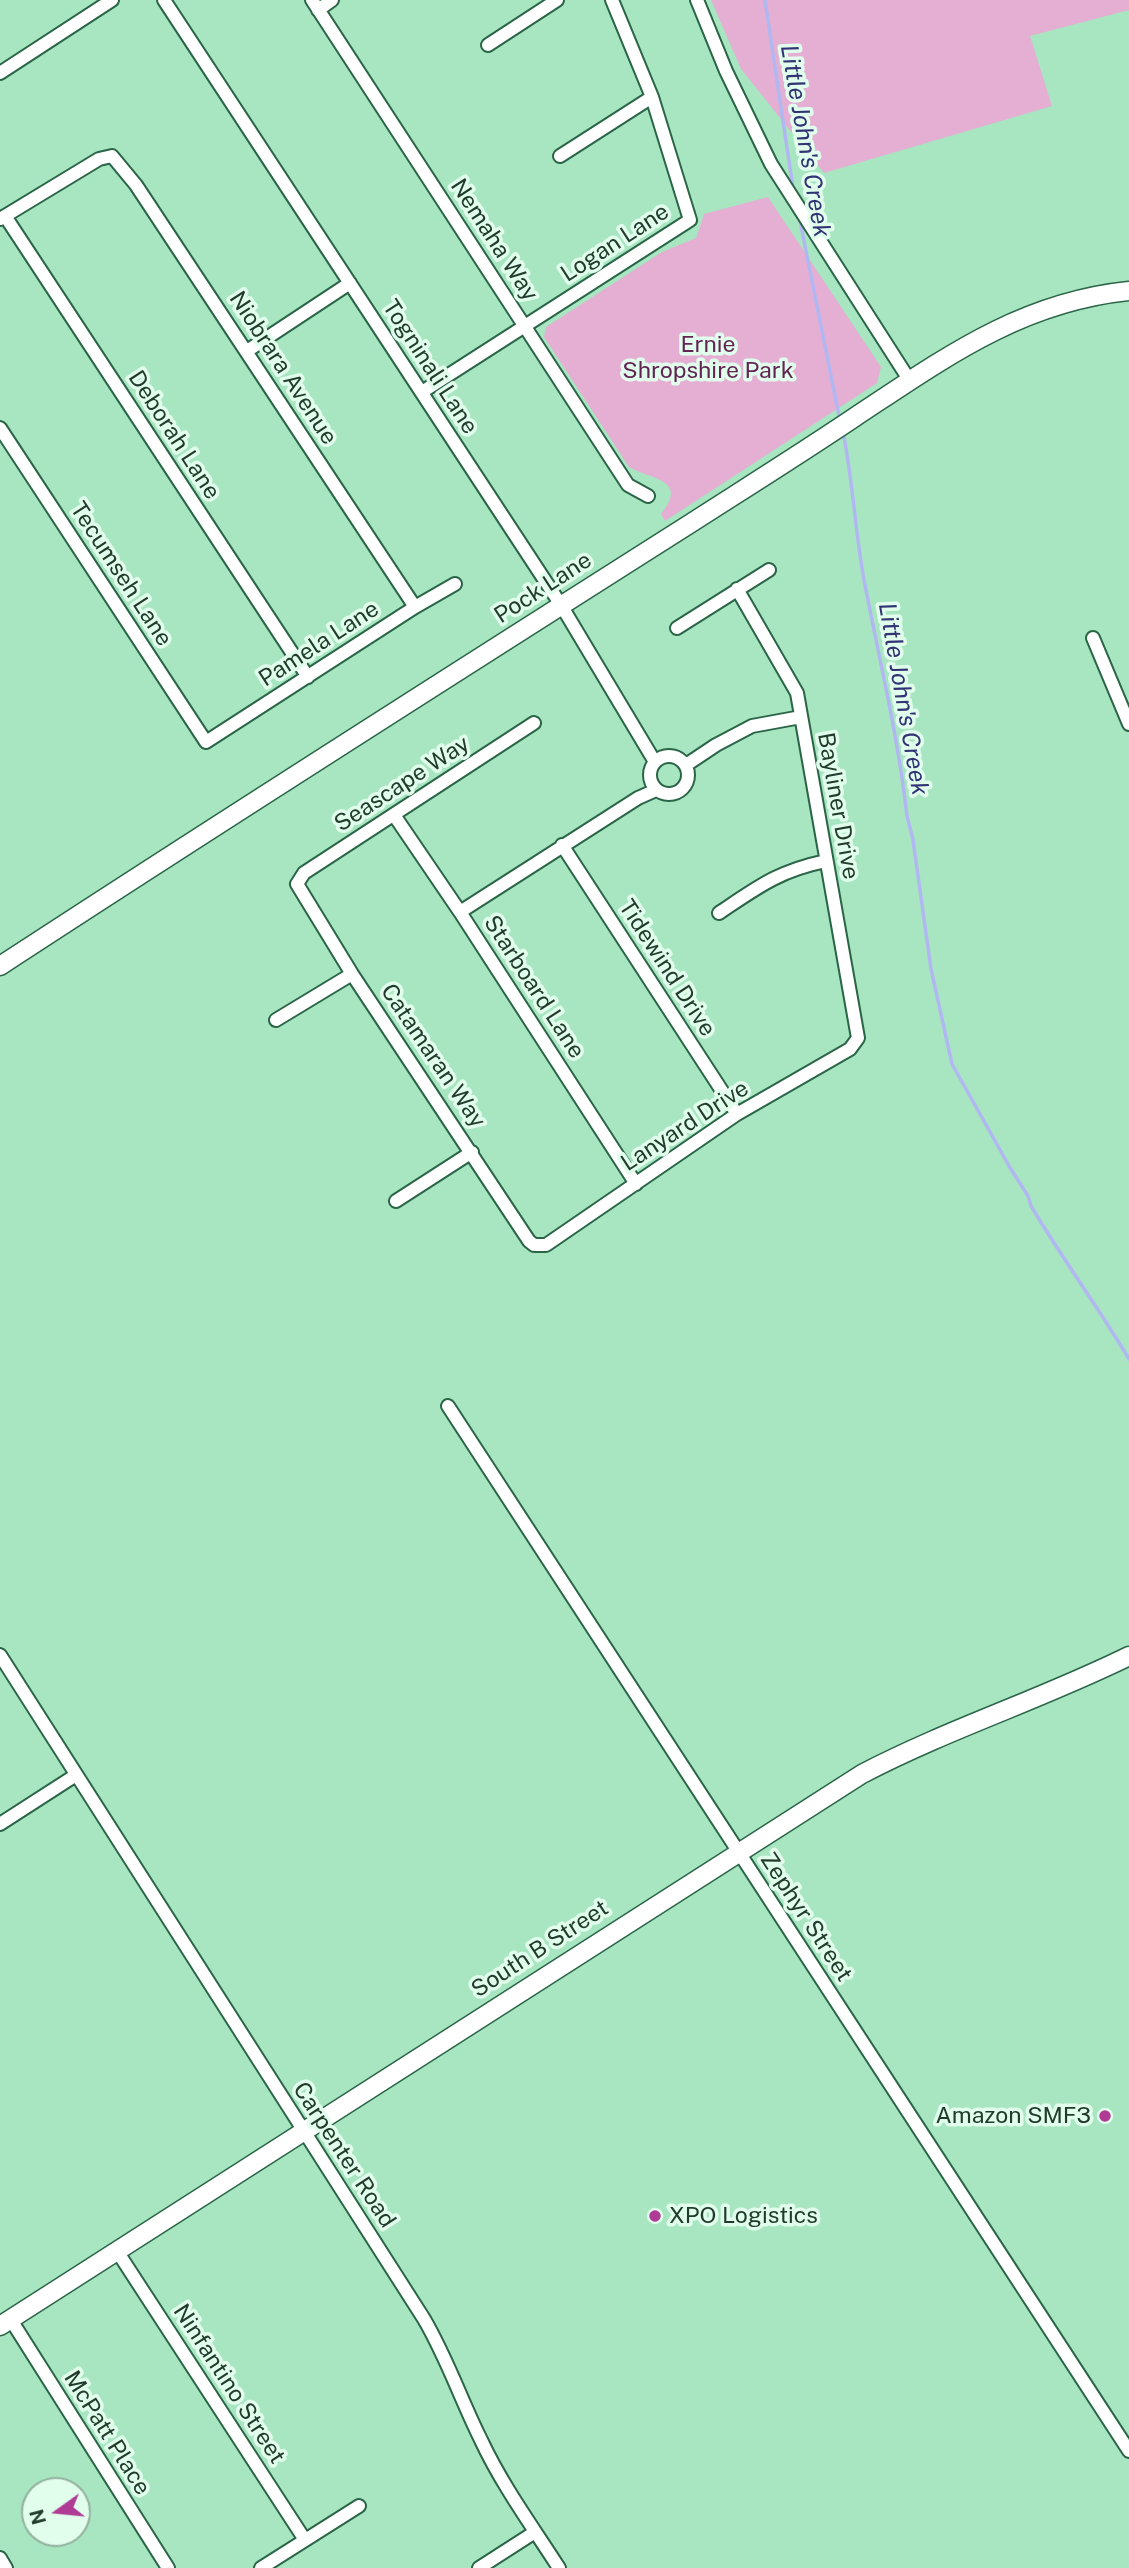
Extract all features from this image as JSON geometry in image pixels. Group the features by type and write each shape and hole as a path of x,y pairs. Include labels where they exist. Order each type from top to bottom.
{"street":[{"path":"0,73 112,0"},
{"name":"Togninali Lane","path":"164,0 561,605 655,762"},
{"path":"315,5 332,0"},
{"path":"488,45 557,0"},
{"path":"560,156 652,97 612,0"},
{"path":"697,0 726,71 771,164 910,381"},
{"name":"Nemaha Way","path":"315,5 628,485 648,496"},
{"name":"Logan Lane","path":"422,392 690,220 652,97"},
{"name":"Niobrara Avenue","path":"3,217 99,159 112,156 136,185 415,607"},
{"name":"Deborah Lane","path":"3,217 308,677"},
{"path":"247,351 350,283"},
{"name":"Pock Lane","path":"0,965 953,352 1002,326 1064,303 1129,291"},
{"name":"Tecumseh Lane","path":"0,428 206,742"},
{"path":"677,628 769,570"},
{"name":"Pamela Lane","path":"206,742 455,584"},
{"name":"Bayliner Drive","path":"737,589 797,693 825,861 858,1031 855,1044"},
{"path":"1093,638 1129,724"},
{"path":"685,765 752,726 801,717"},
{"name":"Seascape Way","path":"297,884 304,873 534,723"},
{"path":"662,757 676,757 685,765 688,781 684,789 676,794 656,790 650,771 655,762 662,757"},
{"path":"460,912 562,845 638,798 656,790"},
{"name":"Starboard Lane","path":"394,815 636,1184"},
{"name":"Tidewind Drive","path":"562,845 737,1114"},
{"path":"719,913 774,877 798,867 825,861"},
{"name":"Catamaran Way","path":"297,884 352,974 472,1152 528,1241 539,1245"},
{"path":"276,1020 352,974"},
{"name":"Lanyard Drive","path":"539,1245 546,1245 737,1114 855,1044"},
{"path":"396,1201 472,1152"},
{"name":"Zephyr Street","path":"448,1406 1129,2451"},
{"name":"Carpenter Road","path":"0,1655 435,2337 496,2470 559,2568"},
{"name":"South B Street","path":"5,2323 834,1790 901,1754 1129,1656"},
{"path":"0,1824 76,1775"},
{"name":"Ninfantino Street","path":"117,2251 305,2540"},
{"name":"McPatt Place","path":"5,2323 168,2568"},
{"path":"261,2568 359,2506"},
{"path":"479,2568 535,2532"},
{"path":"0,2558 6,2568"}],"green space":[{"path":"711,0 1129,0 1129,10 1030,36 1052,106 824,173 741,69"},
{"name":"Ernie Shropshire Park","path":"768,197 881,367 877,383 665,521 661,514 669,502 669,487 656,478 629,467 544,337 546,327 662,252 696,238 704,214"}],"waterway":[{"name":"Little John's Creek","path":"765,0 793,188"},
{"name":"Little John's Creek","path":"799,216 840,421"},
{"name":"Little John's Creek","path":"843,432 861,562 913,840 931,969 952,1064 1028,1196 1031,1206 1129,1359"}],"place":[{"name":"Amazon SMF3","path":"1105,2116"},
{"name":"XPO Logistics","path":"655,2216"}]}
